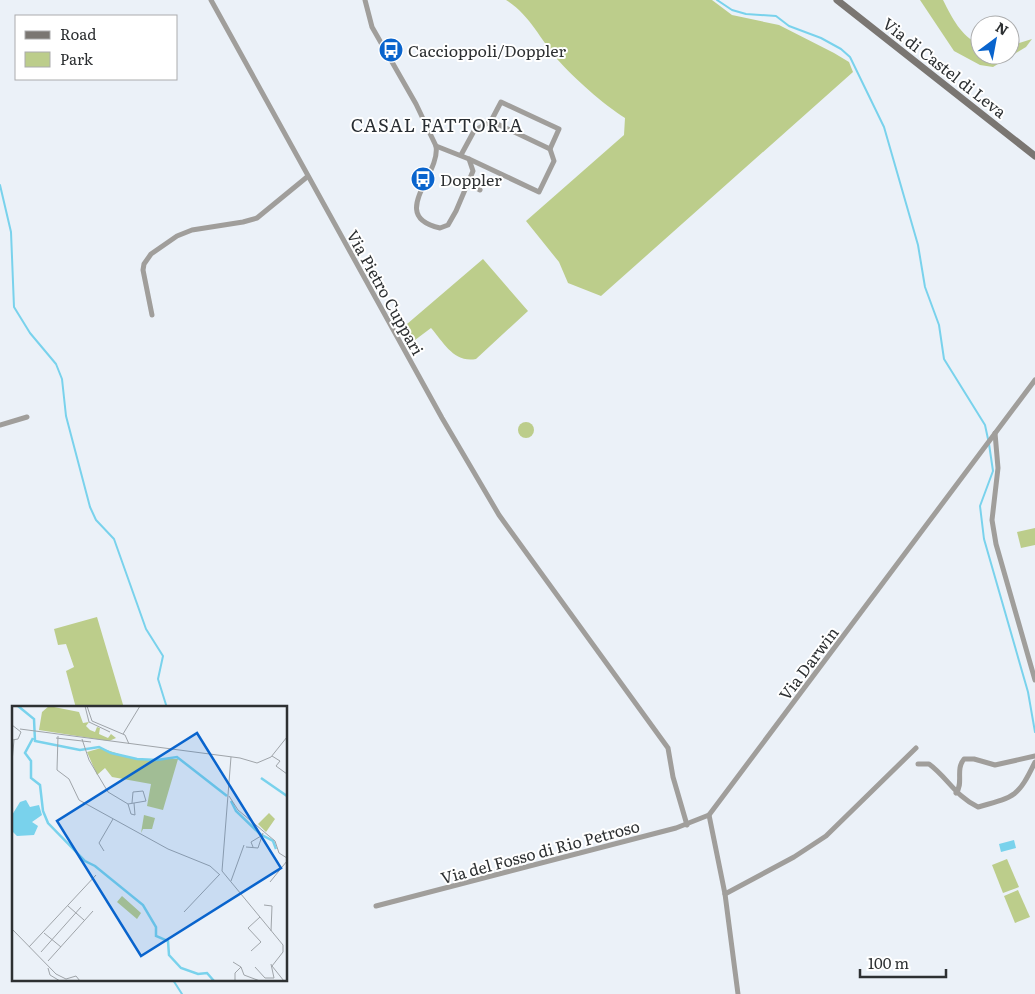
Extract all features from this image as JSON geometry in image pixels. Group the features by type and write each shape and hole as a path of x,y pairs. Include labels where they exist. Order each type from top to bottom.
{"street":[{"name":"Via Pietro Cuppari","path":"211,0 442,418 499,515 668,748 673,777 687,825"},
{"path":"365,0 372,27 416,104 438,152 416,204 418,218 436,227 446,226 453,218 473,171 469,158"},
{"name":"Via di Castel di Leva","path":"838,0 1035,156"},
{"path":"436,146 469,158 539,192 554,161 550,149 559,129 501,102 491,121 475,130 461,155"},
{"path":"491,121 550,149"},
{"path":"152,315 142,270 146,260 154,251 187,231 243,222 256,218 308,178"},
{"path":"468,183 480,190"},
{"name":"Via Darwin","path":"709,815 1035,380"},
{"path":"0,425 27,417"},
{"path":"995,433 998,468 992,520 996,544 1035,680"},
{"path":"725,894 794,857 826,836 916,748"},
{"path":"956,793 960,786 958,768 964,759 995,765 1035,756"},
{"path":"918,764 929,764 966,802 978,807 1012,798 1025,782 1035,762"},
{"path":"709,815 725,894 738,994"},
{"name":"Via del Fosso di Rio Petroso","path":"376,906 687,825 709,815"}],"green space":[{"path":"506,0 712,0 732,15 779,25 834,53 849,62 853,72 601,296 568,283 559,262 526,221 624,135 625,118 572,75 557,59 522,13"},
{"path":"920,0 943,0 962,32 970,39 970,60 954,51"},
{"path":"1032,39 1026,47 1020,51 1020,43"},
{"path":"980,65 996,65 993,67"},
{"path":"483,259 528,311 476,359 462,358 450,351 431,328 407,346 400,330"},
{"path":"526,422 532,424 534,430 532,436 526,438 520,436 518,430 520,424"},
{"path":"1035,528 1035,545 1021,548 1017,532"},
{"path":"97,617 123,706 75,706 66,671 74,667 66,644 58,645 54,629"},
{"path":"1007,859 1019,887 1003,893 992,865"},
{"path":"1018,890 1030,917 1015,923 1004,896"}],"water":[{"path":"1014,840 1016,848 1001,852 999,844"}],"waterway":[{"path":"717,0 732,10 746,14 776,16 789,26 821,38 841,49 850,57 884,127 918,245 925,287 939,325 944,359 985,425 988,439"},
{"path":"0,185 11,232 14,307 30,333 56,364 62,379 66,416 90,507 96,520 114,539 146,629 163,656 158,679 166,706"},
{"path":"989,444 993,471 980,506 984,539 1028,692 1035,732"},
{"path":"174,982 182,994"}],"place":[{"name":"Caccioppoli/Doppler","path":"391,50"},
{"name":"Doppler","path":"423,179"}],"district":[{"name":"CASAL FATTORIA","path":"437,124"}]}
